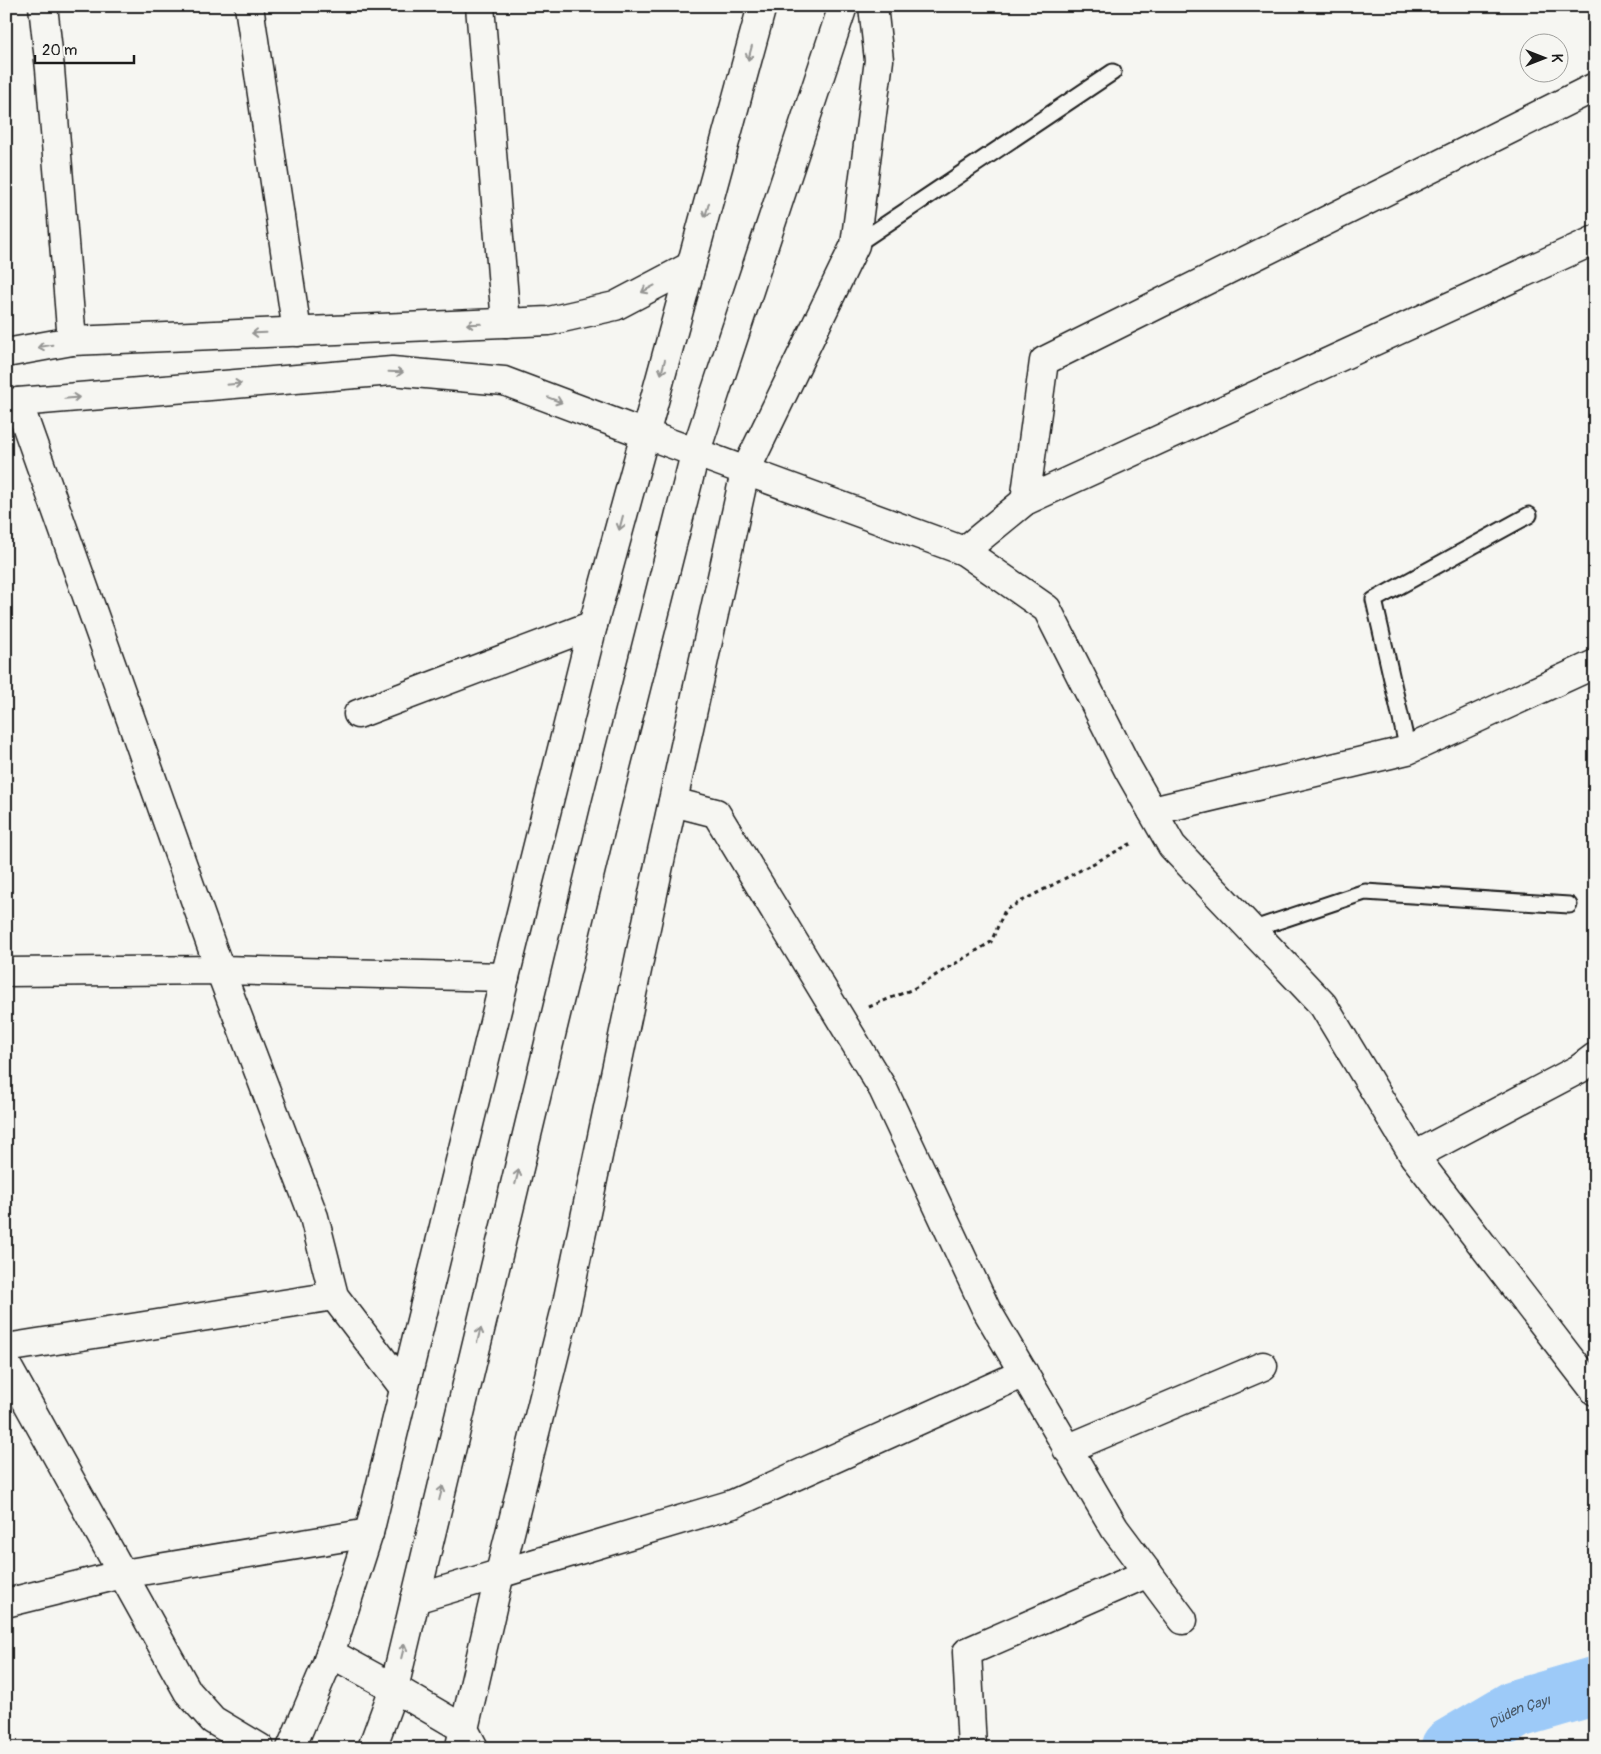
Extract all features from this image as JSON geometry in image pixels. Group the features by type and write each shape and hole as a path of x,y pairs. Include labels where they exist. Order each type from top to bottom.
{"street":[{"path":"42,6 50,69 72,341"},
{"path":"249,6 297,332"},
{"path":"480,6 506,323"},
{"path":"291,1748 330,1653 369,1533 593,625 691,266 716,182 762,6"},
{"path":"372,1748 394,1688 606,806 695,454 843,6"},
{"path":"330,1653 394,1688 466,1742 500,1573 566,1308 745,472 855,246 880,60 873,6"},
{"path":"1025,501 1044,361 1595,87"},
{"path":"964,551 1025,501 1595,240"},
{"path":"6,353 72,341 549,321 615,306 691,266"},
{"path":"404,1388 334,1296 314,1217 220,970 12,403 392,371 504,380 695,454 819,497 964,551 1047,609 1128,769 1172,846 1323,1005 1414,1156 1595,1391"},
{"path":"358,714 593,625"},
{"path":"1156,820 1408,750 1595,664"},
{"path":"673,802 716,813 883,1089 986,1309 1067,1449 1114,1529 1183,1620"},
{"path":"6,972 220,970 505,977"},
{"path":"1414,1156 1579,1069 1595,1057"},
{"path":"6,1348 334,1296"},
{"path":"6,1364 188,1692 213,1720 260,1748"},
{"path":"1067,1449 1262,1366"},
{"path":"415,1599 733,1504 1024,1373"},
{"path":"6,1603 123,1574 369,1533"},
{"path":"972,1748 967,1652 1148,1573"}],"lane":[{"path":"855,246 1114,72"},
{"path":"1408,750 1374,600 1529,515"},
{"path":"1251,930 1365,892 1569,905"}],"path":[{"path":"841,1020 913,989 991,942 1005,910 1156,820"}],"waterway":[{"name":"Düden Çayı","path":"1450,1748 1516,1709 1595,1686"}]}
